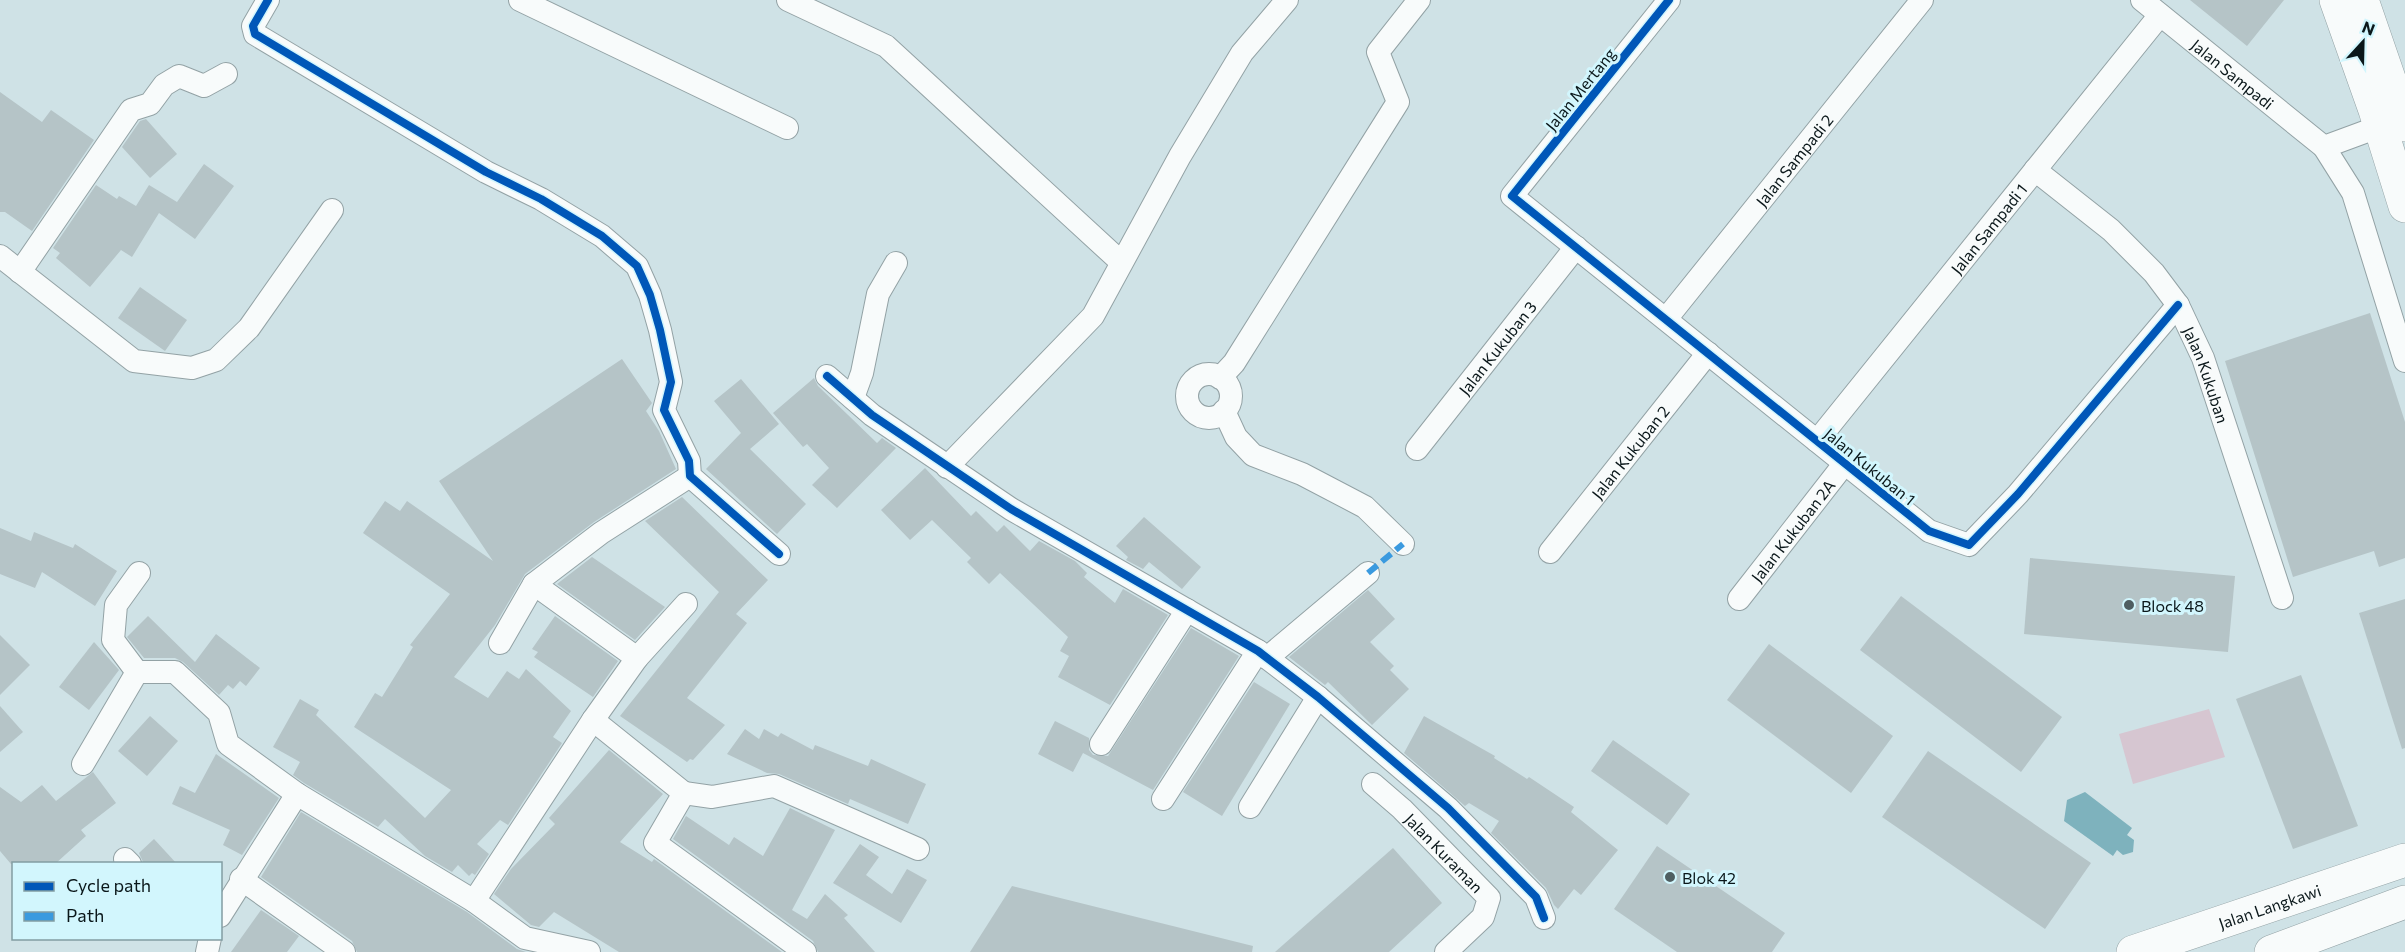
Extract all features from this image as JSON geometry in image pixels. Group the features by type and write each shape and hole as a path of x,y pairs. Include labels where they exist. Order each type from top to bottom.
{"street":[{"path":"268,0 253,26 255,34 486,172 541,199 602,236 637,266 650,295 671,382 664,410 689,461 690,476 779,554"},
{"path":"520,0 787,128"},
{"path":"788,0 886,46 1121,262"},
{"path":"947,467 1093,316 1121,262 1242,53 1287,0"},
{"path":"1220,378 1234,363 1398,102 1378,52 1419,0"},
{"name":"Jalan Mertang","path":"1512,196 1669,0"},
{"name":"Jalan Sampadi 2","path":"1666,319 1922,0"},
{"name":"Jalan Sampadi","path":"2142,0 2324,147 2353,193 2405,361"},
{"path":"2336,0 2393,111"},
{"path":"2362,0 2393,111 2405,206"},
{"name":"Jalan Sampadi 1","path":"1817,441 2160,15"},
{"path":"20,272 130,110 150,104 164,85 179,76 190,78 204,86 226,74"},
{"path":"2324,147 2393,111"},
{"name":"Jalan Kukuban","path":"2035,170 2111,230 2154,273 2178,305 2203,358 2282,598"},
{"name":"Jalan Kukuban 1","path":"1512,196 1929,531 1969,545 2019,494 2178,305"},
{"path":"0,256 134,361 192,368 216,360 249,328 332,210"},
{"name":"Jalan Kukuban 3","path":"1417,449 1576,247"},
{"path":"853,398 862,373 878,294 896,262"},
{"name":"Jalan Kukuban 2","path":"1550,552 1708,353"},
{"path":"1207,375 1220,378 1230,394 1224,411 1212,418 1199,416 1189,406 1187,392 1194,380 1207,375"},
{"path":"827,376 872,415 1011,509 1262,654 1318,697 1448,808 1536,897 1544,918"},
{"path":"1224,411 1236,437 1253,455 1302,474 1365,507 1403,544"},
{"name":"Jalan Kukuban 2A","path":"1739,599 1845,463"},
{"path":"500,642 534,584 601,533 690,476"},
{"path":"137,672 113,640 116,605 139,573"},
{"path":"1163,799 1262,654 1368,573"},
{"path":"534,584 637,658"},
{"path":"474,901 593,720 637,658 686,604"},
{"path":"1101,744 1187,610"},
{"path":"83,765 137,672"},
{"path":"137,672 175,672 219,713 228,744 297,794 474,901 525,938 590,952"},
{"path":"1250,807 1318,697"},
{"path":"593,720 684,793 712,797 774,786 918,849"},
{"name":"Jalan Kuraman","path":"1373,784 1489,898 1483,917 1446,952"},
{"path":"684,793 655,843 805,952"},
{"path":"222,913 297,794"},
{"path":"1425,833 1448,808"},
{"name":"Jalan Langkawi","path":"2133,952 2405,860"},
{"path":"242,879 344,952"},
{"path":"2271,952 2405,902"}],"shaded area":[{"path":"2209,709 2225,757 2133,784 2119,734"}],"water":[{"path":"2085,792 2132,828 2127,835 2134,840 2133,852 2123,855 2117,850 2113,856 2064,821 2067,800"}],"building":[{"path":"2190,0 2284,0 2247,46"},
{"path":"0,92 42,122 51,110 94,140 32,231 5,212 0,212"},
{"path":"146,119 177,154 150,178 122,147 140,121"},
{"path":"204,164 234,186 195,239 159,213 132,257 121,250 90,287 56,258 60,253 53,248 96,185 117,199 119,196 136,206 149,185 177,202"},
{"path":"140,287 187,320 165,351 118,318"},
{"path":"2370,313 2405,422 2405,558 2379,567 2374,551 2293,577 2225,361"},
{"path":"622,359 652,403 646,411 659,431 676,469 594,522 525,574 495,625 454,677 488,698 507,671 519,679 526,669 571,711 553,737 562,743 508,825 500,820 477,844 489,854 475,875 472,873 469,876 458,865 452,872 425,856 385,819 378,827 304,783 293,775 300,762 273,747 300,699 319,710 316,715 425,818 451,790 354,727 375,693 382,697 413,647 410,645 450,594 363,533 385,501 400,511 407,501 493,561 439,481"},
{"path":"814,378 818,386 877,443 882,438 896,448 837,508 812,485 829,468 807,444 803,447 773,413"},
{"path":"741,379 779,424 750,449 806,504 777,534 706,469 741,433 714,401"},
{"path":"925,468 971,516 976,511 997,532 1004,525 1030,551 1039,541 1075,561 1087,573 1084,577 1115,603 1123,589 1168,615 1110,705 1058,677 1069,656 1060,651 1068,637 1000,573 989,584 967,562 971,558 932,520 910,540 881,510"},
{"path":"682,497 768,580 736,614 747,623 687,698 725,725 693,760 690,759 687,762 620,716 719,592 645,521"},
{"path":"1144,517 1201,567 1182,589 1149,562 1143,569 1126,560 1128,557 1116,546"},
{"path":"0,528 31,541 34,532 73,548 75,544 117,571 95,606 42,572 35,588 0,574"},
{"path":"592,557 665,607 635,640 557,584"},
{"name":"Block 48","path":"2030,558 2235,576 2228,652 2024,634"},
{"path":"1368,590 1395,619 1370,642 1394,666 1390,670 1409,689 1372,725 1328,682 1325,685 1289,657"},
{"path":"1901,596 2062,717 2021,772 1860,650"},
{"path":"2405,599 2405,748 2402,749 2359,613"},
{"path":"148,616 195,662 216,634 260,668 246,686 240,681 233,689 228,685 219,695 183,662 175,658 144,658 127,637"},
{"path":"555,616 618,661 593,697 534,657 538,652 532,649"},
{"path":"1191,628 1239,656 1153,790 1083,753 1073,772 1038,754 1055,721 1089,738 1089,750 1093,755 1108,756"},
{"path":"0,635 30,665 0,695"},
{"path":"94,642 119,670 89,710 59,687"},
{"path":"1769,644 1893,736 1851,793 1727,700"},
{"path":"2301,675 2358,826 2293,849 2236,699"},
{"path":"1254,682 1290,704 1222,816 1183,792"},
{"path":"0,706 23,732 0,752"},
{"path":"150,716 178,741 147,776 118,751"},
{"path":"1424,716 1495,756 1494,758 1527,779 1529,777 1574,807 1571,812 1618,850 1581,895 1574,889 1558,909 1546,888 1491,833 1499,821 1469,803 1465,806 1404,753"},
{"path":"745,729 759,739 764,729 778,737 781,733 813,750 815,745 868,766 871,759 926,784 908,824 850,799 848,804 779,774 767,773 727,754"},
{"path":"1613,740 1690,794 1667,825 1591,771"},
{"path":"609,750 663,794 620,842 652,862 654,859 782,952 619,952 554,912 539,927 531,925 494,894 511,869 555,824 549,818"},
{"path":"1928,751 2091,863 2045,929 1882,817"},
{"path":"216,754 279,798 242,855 223,845 230,830 172,804 180,786 195,793"},
{"path":"93,772 116,803 81,830 86,836 57,862 12,862 11,864 0,851 0,787 21,802 42,785 56,801"},
{"path":"790,808 835,830 792,910 807,919 825,894 848,915 844,918 875,952 818,952 813,941 673,839 686,816 729,845 734,837 763,856"},
{"path":"301,812 467,912 517,949 526,952 357,952 352,941 261,877"},
{"path":"154,839 175,862 143,862 139,853"},
{"path":"860,844 879,857 866,875 892,894 907,869 927,880 901,923 833,883"},
{"name":"Blok 42","path":"1657,846 1785,933 1772,952 1677,952 1614,909"},
{"path":"1393,848 1442,903 1389,952 1275,952"},
{"path":"1012,886 1253,946 1252,952 970,952"},
{"path":"261,910 299,936 287,952 231,952"}],"marked path":[{"path":"1368,573 1403,544"}],"cycle path":[{"path":"268,0 253,26 255,34 486,172 541,199 602,236 637,266 650,295 671,382 664,410 689,461 690,476 779,554"},
{"path":"1669,0 1512,196 1929,531 1969,545 2018,494 2178,305"},
{"path":"827,376 872,415 1011,509 1258,651 1318,697 1448,808 1536,897 1544,918"}],"place":[{"name":"Block 48","path":"2129,605"},
{"name":"Blok 42","path":"1670,877"}]}
